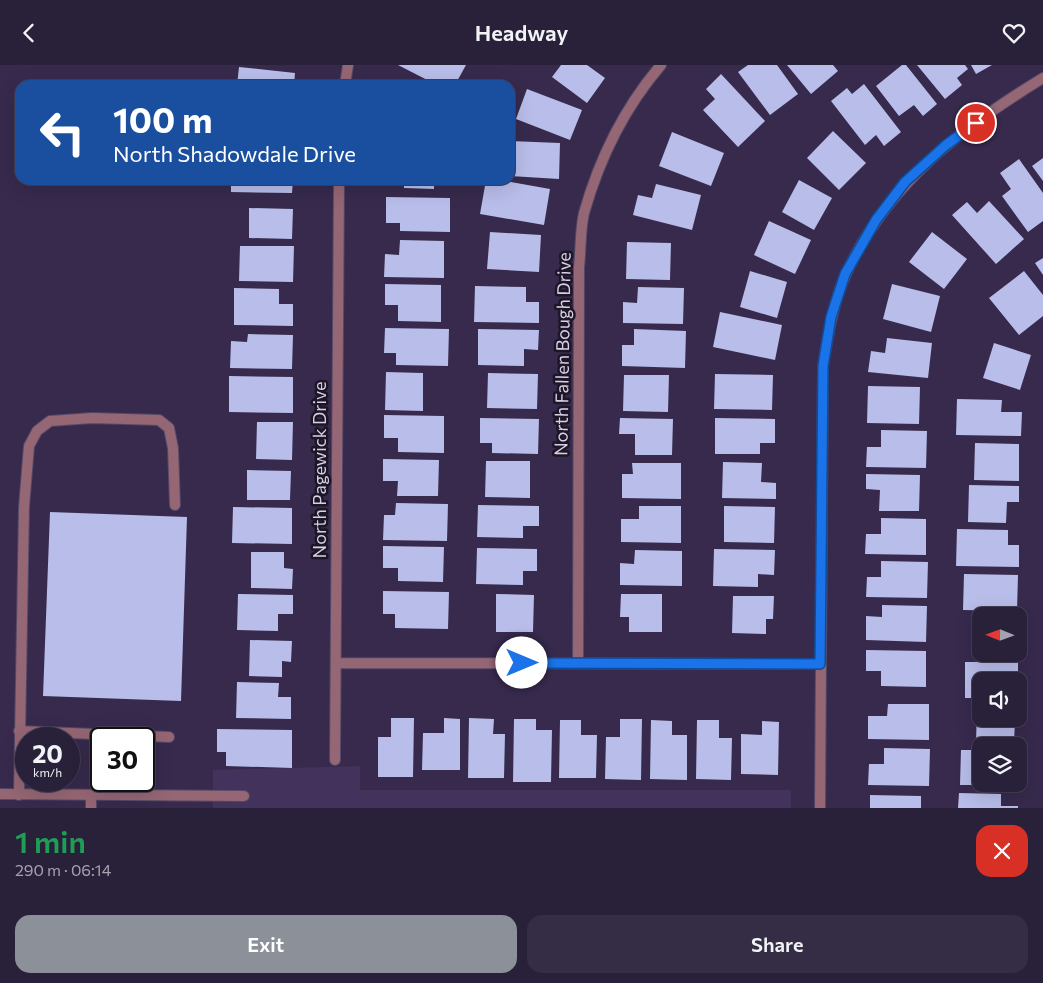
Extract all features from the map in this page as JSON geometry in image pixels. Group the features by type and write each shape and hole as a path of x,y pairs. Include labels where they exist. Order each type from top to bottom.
{"street":[{"path":"346,80 348,65"},
{"name":"North Fallen Bough Drive","path":"578,663 579,267 584,215 600,167 622,121 641,89 661,65"},
{"path":"820,808 823,366 831,317 845,274 865,239 876,220 912,176 946,145 1005,101 1043,77"},
{"name":"North Pagewick Drive","path":"336,760 336,454 339,185"},
{"path":"19,727 24,507 29,446 37,431 50,421 92,418 159,420 169,428 173,448 175,505"},
{"path":"337,663 820,664"},
{"path":"80,733 169,737"},
{"path":"0,795 244,796"},
{"path":"91,808 92,795"}],"shaded area":[{"path":"360,766 360,790 791,790 791,808 213,808 213,770"}],"building":[{"path":"398,65 466,65 458,80 427,80"},
{"path":"561,65 587,65 605,78 587,103 552,77"},
{"path":"748,65 777,65 798,94 770,115 738,72"},
{"path":"787,65 833,65 838,71 811,94"},
{"path":"902,65 906,65 937,104 923,116 914,105 899,116 876,86"},
{"path":"917,65 965,65 968,69 957,78 962,85 945,99"},
{"path":"971,65 992,65 976,74"},
{"path":"239,67 295,73 294,80 238,80"},
{"path":"721,74 765,121 738,147 703,110 715,99 706,89"},
{"path":"864,84 901,132 884,146 876,135 865,145 831,101 847,88 852,94"},
{"path":"527,89 582,110 570,140 516,119"},
{"path":"833,131 866,163 839,190 807,158"},
{"path":"672,132 724,153 711,186 659,166"},
{"path":"515,141 560,143 559,179 515,176"},
{"path":"1043,158 1043,181 1032,166"},
{"path":"1019,159 1043,193 1043,221 1028,232 1002,196 1011,189 1000,173"},
{"path":"799,180 832,198 814,230 782,212"},
{"path":"515,183 550,189 544,225 480,214 485,185 515,185"},
{"path":"656,184 701,195 692,230 633,215 638,195 652,198"},
{"path":"231,185 293,185 292,193 231,192"},
{"path":"404,185 434,185 434,189 404,188"},
{"path":"386,197 450,198 450,232 400,231 400,223 386,223"},
{"path":"989,201 1024,239 996,264 952,215 967,202 977,213"},
{"path":"249,208 293,209 292,239 249,238"},
{"path":"769,221 811,240 795,274 754,255"},
{"path":"490,232 541,235 539,272 487,269"},
{"path":"932,232 967,259 944,289 909,262"},
{"path":"400,240 444,241 444,278 384,277 385,254 399,255"},
{"path":"627,242 671,243 670,280 626,279"},
{"path":"240,246 294,246 293,282 239,281"},
{"path":"1043,258 1043,275 1035,263"},
{"path":"750,271 787,282 777,318 740,307"},
{"path":"1024,271 1043,295 1043,316 1019,335 989,298"},
{"path":"385,284 441,285 441,322 398,321 398,305 385,305"},
{"path":"892,284 940,296 931,332 883,319"},
{"path":"475,286 526,287 526,302 539,302 539,323 474,322"},
{"path":"638,287 684,288 683,324 623,323 623,302 637,303"},
{"path":"234,288 279,289 279,304 293,304 293,326 234,325"},
{"path":"720,312 782,325 775,360 713,347"},
{"path":"385,328 449,329 448,366 396,365 396,353 384,353"},
{"path":"478,329 539,330 538,350 524,349 524,366 478,365"},
{"path":"634,329 686,331 685,368 622,366 622,345 634,345"},
{"path":"248,334 293,335 292,369 230,368 231,341 247,342"},
{"path":"887,338 932,343 928,378 868,372 871,351 885,353"},
{"path":"994,343 1031,355 1020,390 983,378"},
{"path":"386,372 423,373 423,411 385,410"},
{"path":"488,373 538,374 537,409 487,408"},
{"path":"715,374 773,375 772,410 714,409"},
{"path":"624,375 669,375 668,412 623,411"},
{"path":"229,376 293,377 293,413 229,412"},
{"path":"868,386 920,387 919,424 867,423"},
{"path":"957,399 1002,400 1001,412 1022,412 1021,436 956,435"},
{"path":"384,415 444,416 444,453 398,452 398,438 384,438"},
{"path":"480,418 539,419 538,454 492,453 492,443 480,443"},
{"path":"620,418 673,419 672,455 635,455 635,434 619,434"},
{"path":"715,418 775,419 775,443 760,443 760,454 715,454"},
{"path":"257,422 293,422 292,460 256,459"},
{"path":"881,430 927,431 926,468 866,467 867,447 881,447"},
{"path":"975,443 1019,444 1019,481 974,480"},
{"path":"383,459 439,460 438,496 397,496 398,481 383,481"},
{"path":"486,461 530,461 530,498 485,497"},
{"path":"723,462 762,463 761,482 776,483 776,499 722,498"},
{"path":"632,463 681,463 681,499 622,498 622,474 633,474"},
{"path":"247,470 291,471 290,500 247,500"},
{"path":"866,474 920,475 919,511 879,511 880,490 866,489"},
{"path":"969,485 1019,486 1019,502 1007,502 1006,523 968,522"},
{"path":"396,503 448,504 447,541 383,540 384,515 395,515"},
{"path":"478,505 539,506 539,526 523,526 523,538 477,537"},
{"path":"639,506 681,506 681,543 621,542 621,519 639,519"},
{"path":"724,506 775,507 774,543 724,542"},
{"path":"233,507 292,508 292,544 232,543"},
{"path":"50,512 187,517 181,701 43,696"},
{"path":"881,518 926,519 926,555 865,554 866,534 881,534"},
{"path":"957,529 1008,530 1008,545 1019,545 1019,567 956,566"},
{"path":"383,546 444,547 443,582 398,581 398,568 383,568"},
{"path":"477,548 537,549 537,571 523,571 523,585 476,584"},
{"path":"714,549 775,550 774,575 758,574 758,587 713,586"},
{"path":"635,550 682,551 682,586 620,585 620,563 634,564"},
{"path":"251,552 284,552 284,568 293,569 292,589 251,588"},
{"path":"881,561 928,562 927,598 866,597 867,577 881,577"},
{"path":"964,574 1018,575 1017,607 972,607 972,610 963,610"},
{"path":"383,591 449,592 448,629 395,628 395,614 383,614"},
{"path":"238,594 293,595 293,614 278,614 278,631 237,630"},
{"path":"496,594 534,595 533,632 496,632"},
{"path":"621,594 662,594 662,632 629,632 629,617 620,617"},
{"path":"733,596 774,596 773,619 766,619 766,634 732,633"},
{"path":"882,605 927,606 926,642 866,640 866,616 882,617"},
{"path":"250,640 292,641 291,662 282,661 282,677 249,676"},
{"path":"866,650 926,651 926,687 881,686 881,671 866,671"},
{"path":"965,662 1018,663 1018,672 972,672 972,698 965,698"},
{"path":"237,682 279,683 278,697 291,697 291,719 236,718"},
{"path":"888,704 929,704 929,740 868,739 868,716 887,716"},
{"path":"391,718 414,718 413,777 378,777 378,737 391,737"},
{"path":"444,718 460,719 460,770 422,770 423,733 444,733"},
{"path":"469,718 494,719 493,734 505,734 504,778 468,778"},
{"path":"514,719 536,719 536,730 552,730 551,782 513,782"},
{"path":"620,719 642,719 641,780 605,779 606,737 620,737"},
{"path":"560,720 581,720 581,735 597,735 596,778 559,778"},
{"path":"651,720 672,721 672,735 687,735 687,780 650,779"},
{"path":"697,720 719,720 719,738 732,738 731,780 696,779"},
{"path":"762,721 779,722 778,775 741,774 741,734 762,735"},
{"path":"976,727 1015,727 1014,737 976,737"},
{"path":"217,729 292,730 292,768 226,766 226,752 217,752"},
{"path":"884,748 930,749 929,786 868,785 869,764 884,764"},
{"path":"961,750 972,750 972,785 960,785"},
{"path":"959,793 1001,794 1001,806 1018,806 1018,808 958,808"},
{"path":"870,795 921,796 921,808 870,808"}],"route":[{"path":"522,663 820,664 823,366 831,317 845,274 876,220 905,182 946,145 976,123"}]}
